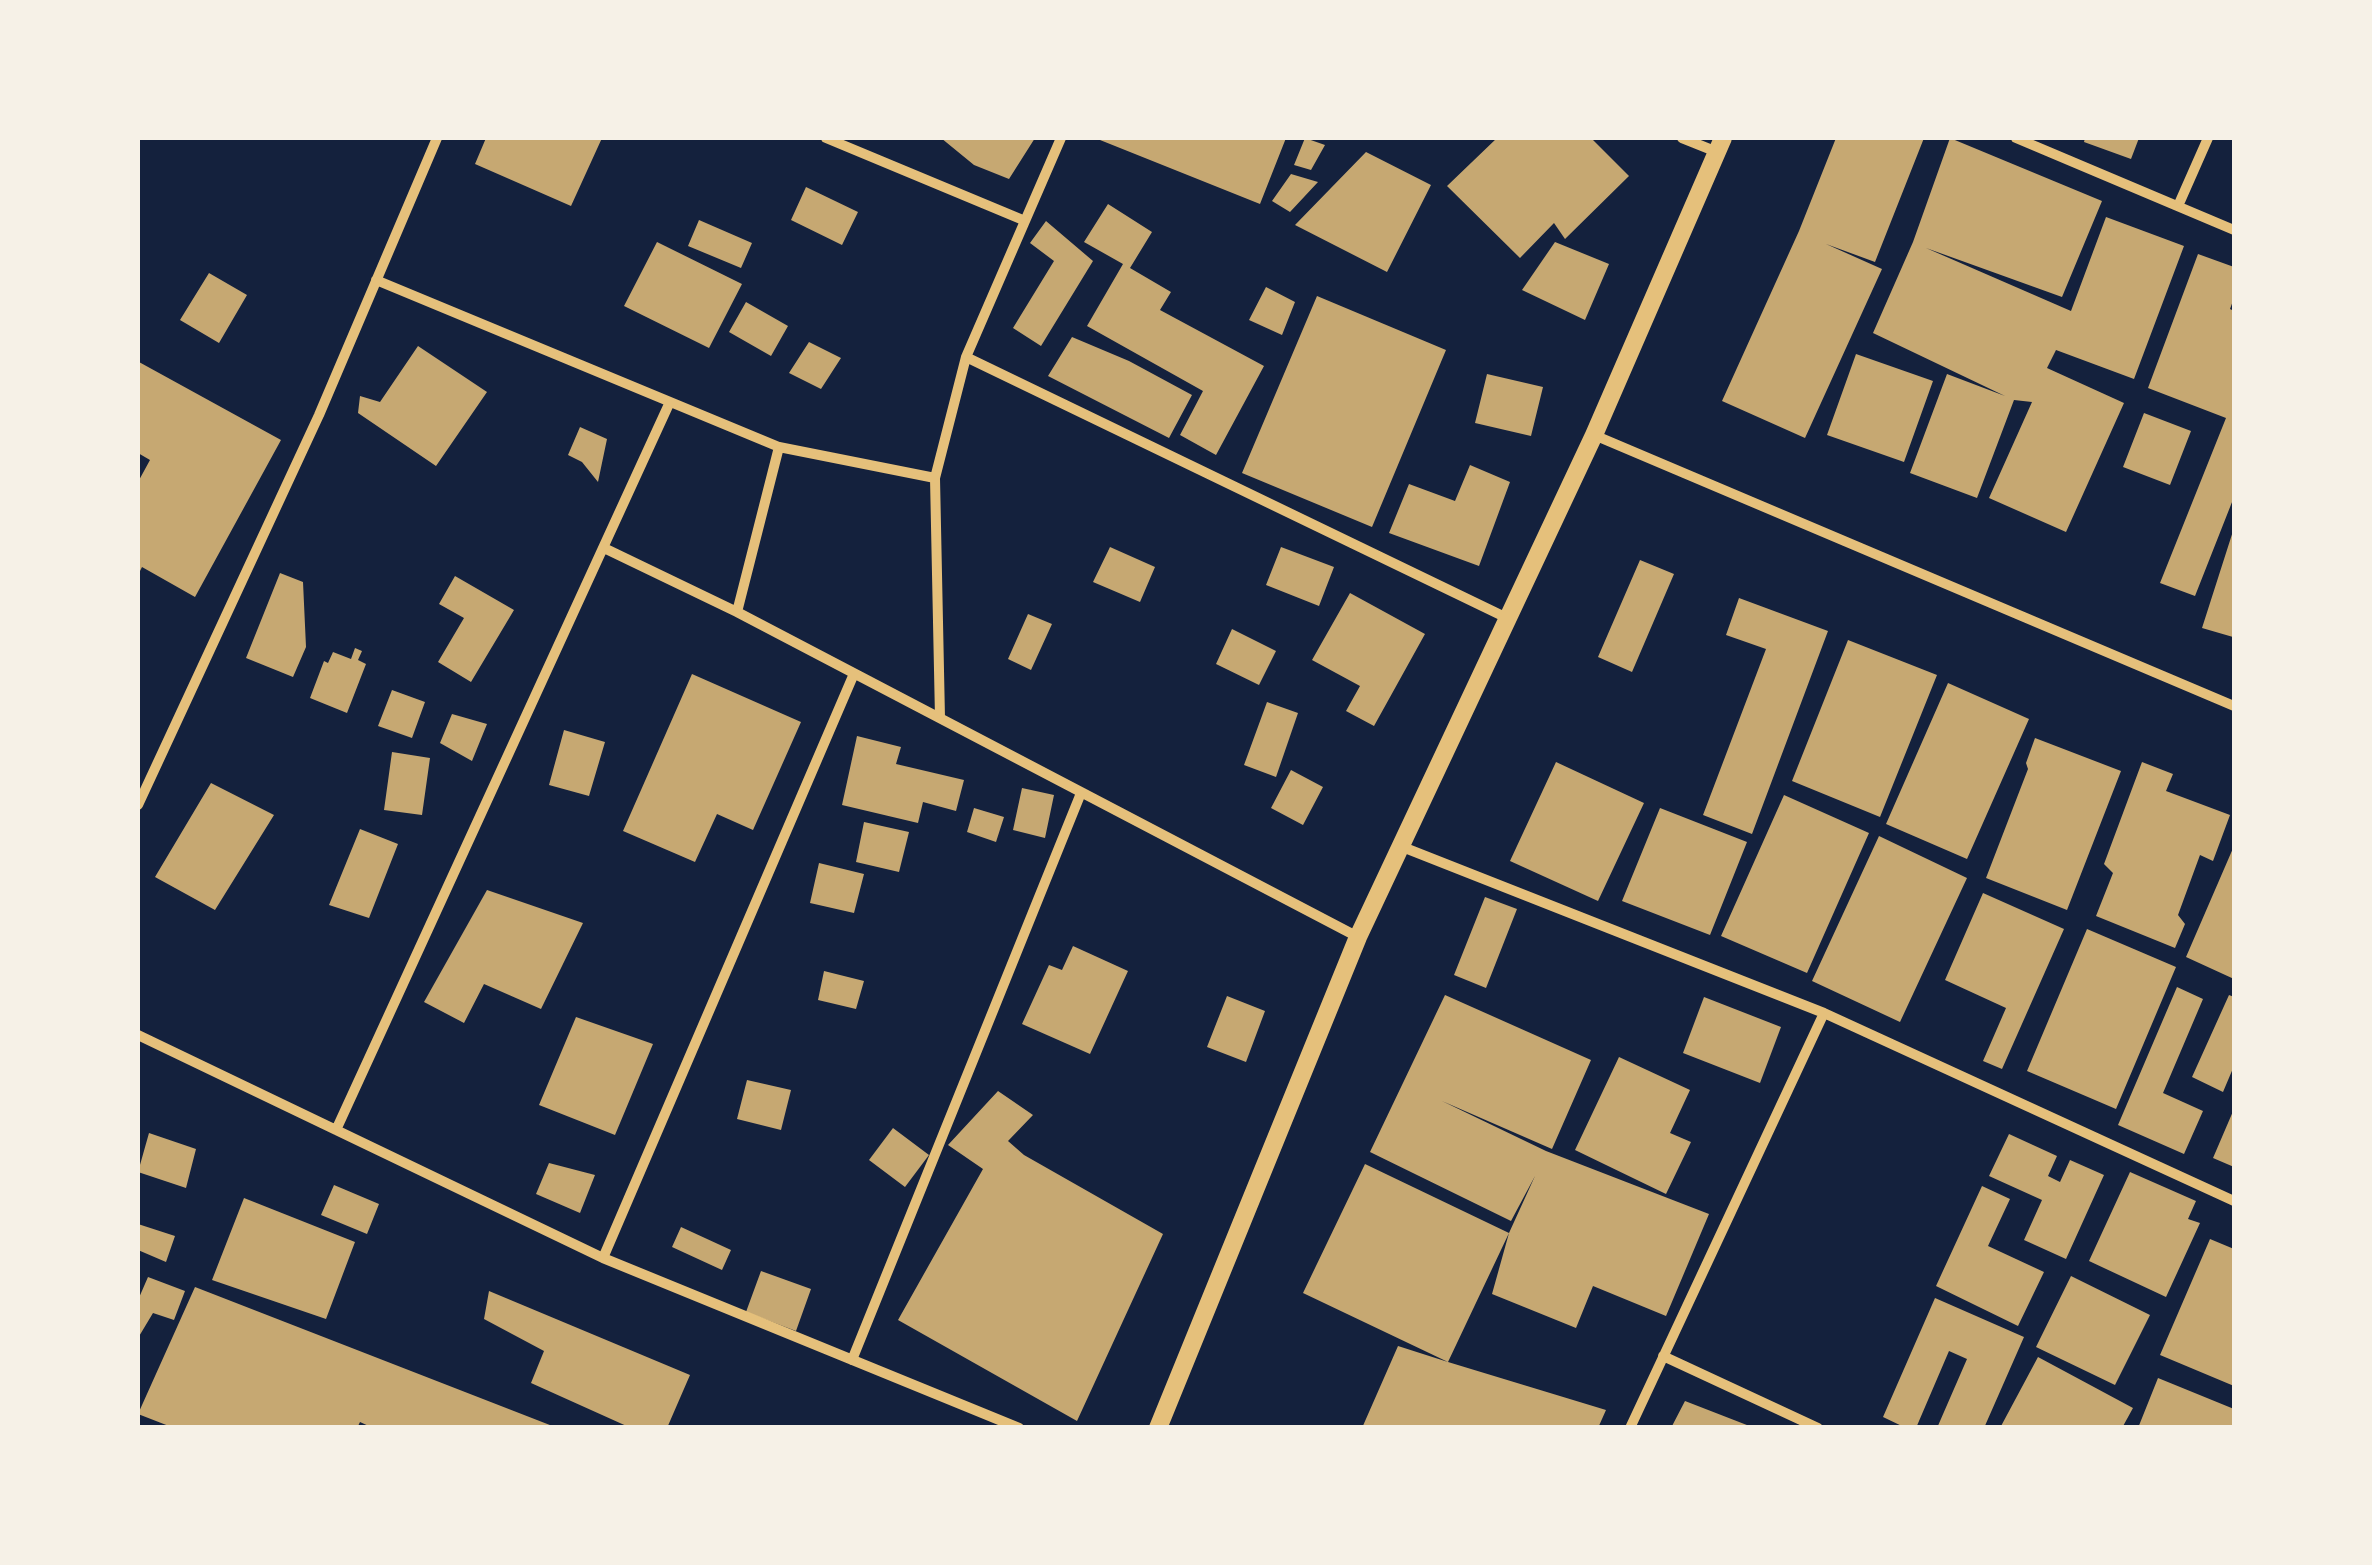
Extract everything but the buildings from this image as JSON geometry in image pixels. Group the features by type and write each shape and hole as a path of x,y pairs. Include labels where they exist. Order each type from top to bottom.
{"street":[{"path":"138,806 320,415 437,138"},
{"path":"826,138 1023,220"},
{"path":"940,718 936,478 966,357 1061,138"},
{"path":"1158,1428 1358,938 1594,435 1720,144 1682,138"},
{"path":"2016,138 2234,230"},
{"path":"2178,206 2208,138"},
{"path":"376,280 778,447 936,478"},
{"path":"966,357 1508,618"},
{"path":"336,1130 669,404"},
{"path":"1594,435 2234,706"},
{"path":"737,612 778,447"},
{"path":"604,548 737,612 1358,938"},
{"path":"604,1258 853,676"},
{"path":"852,1360 1080,793"},
{"path":"1400,846 1824,1013 2234,1201"},
{"path":"1630,1428 1824,1013"},
{"path":"138,1035 604,1258 1019,1428"},
{"path":"1664,1356 1818,1428"}]}
